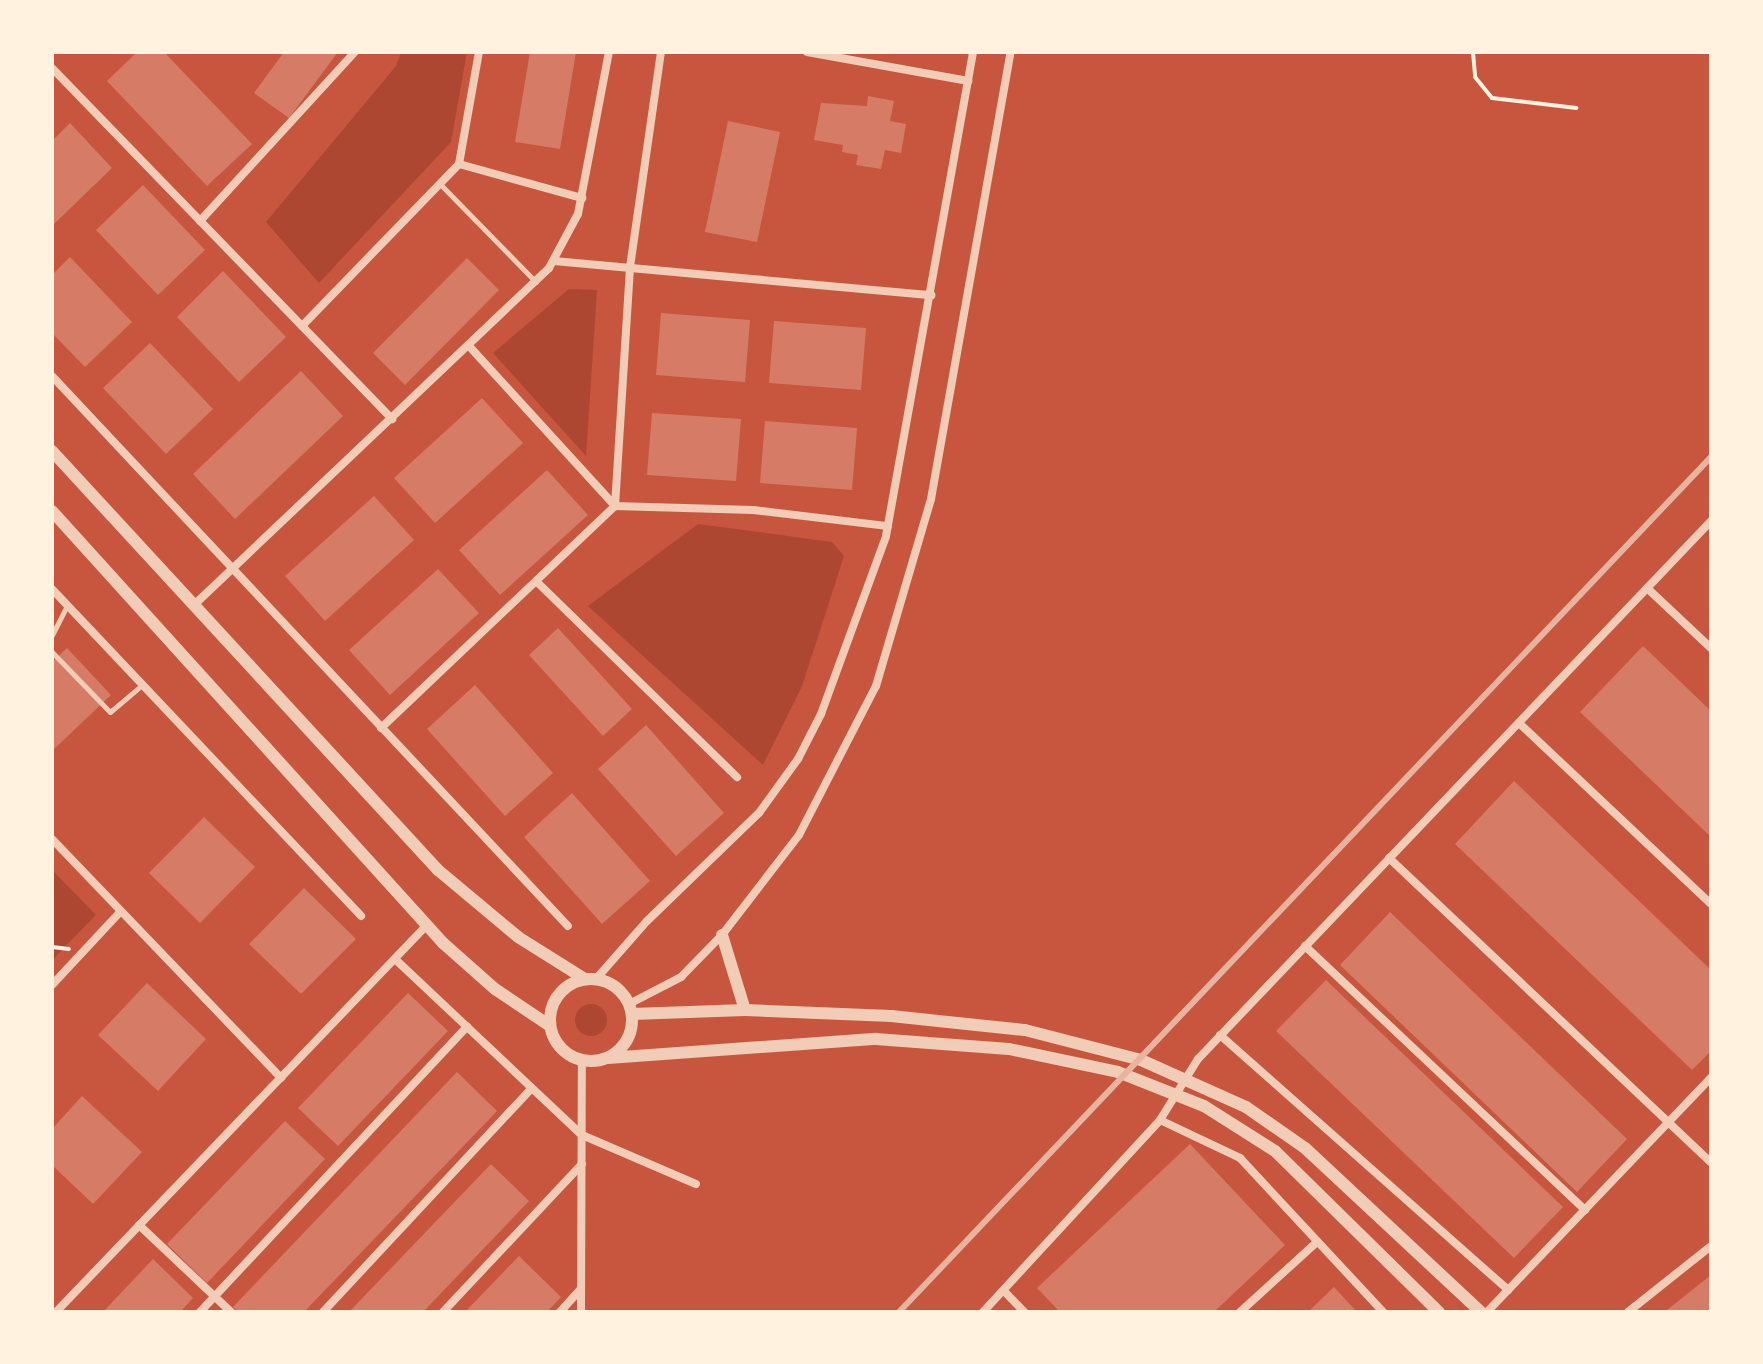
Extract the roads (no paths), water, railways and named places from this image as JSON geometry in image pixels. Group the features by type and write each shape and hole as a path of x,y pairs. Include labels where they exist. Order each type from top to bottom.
{"street":[{"path":"200,221 355,52"},
{"path":"302,326 459,164 479,52"},
{"path":"194,605 536,283 554,261 582,198 609,52"},
{"path":"381,728 615,506 630,267 661,52"},
{"path":"807,52 968,81"},
{"path":"550,1026 558,995 591,979 647,921 738,837 789,773 821,714 888,526 973,52"},
{"path":"631,1009 681,977 722,935 799,835 861,721 888,651 944,438 1011,52"},
{"path":"52,68 392,419"},
{"path":"459,164 582,198"},
{"path":"554,261 931,295"},
{"path":"469,346 615,506 753,510 888,526"},
{"path":"52,376 568,926"},
{"path":"52,451 438,870 518,937 591,979 616,987 631,1009 630,1035 608,1058"},
{"path":"52,511 427,925 495,989 550,1026 559,1046 582,1060 770,1043 876,1039 972,1045 1070,1059 1147,1082 1204,1106 1275,1151 1439,1312"},
{"path":"983,1312 1160,1120 1198,1059 1220,1035 1711,521"},
{"path":"536,581 737,777"},
{"path":"1647,588 1711,648"},
{"path":"52,589 361,916"},
{"path":"1519,723 1711,904"},
{"path":"52,839 281,1078"},
{"path":"1389,858 1711,1163"},
{"path":"52,985 121,911"},
{"path":"56,1312 427,925"},
{"path":"722,935 745,1010"},
{"path":"1305,946 1585,1210"},
{"path":"395,959 582,1135 696,1184"},
{"path":"631,1009 774,1011 1002,1027 1141,1060 1211,1089 1279,1128 1330,1169 1423,1259 1484,1312 1711,1078"},
{"path":"200,1312 467,1027"},
{"path":"1220,1035 1508,1290"},
{"path":"581,1312 582,1060"},
{"path":"323,1312 532,1088"},
{"path":"1160,1120 1240,1158 1383,1312"},
{"path":"443,1312 582,1164"},
{"path":"139,1225 231,1312"},
{"path":"1240,1312 1317,1242"},
{"path":"1628,1312 1711,1246"},
{"path":"560,1312 581,1289"},
{"path":"1004,1291 1024,1312"}],"lane":[{"path":"440,184 536,283"},
{"path":"52,635 68,605"},
{"path":"52,652 110,712 143,684"}],"railway":[{"path":"899,1312 1711,457"}]}
